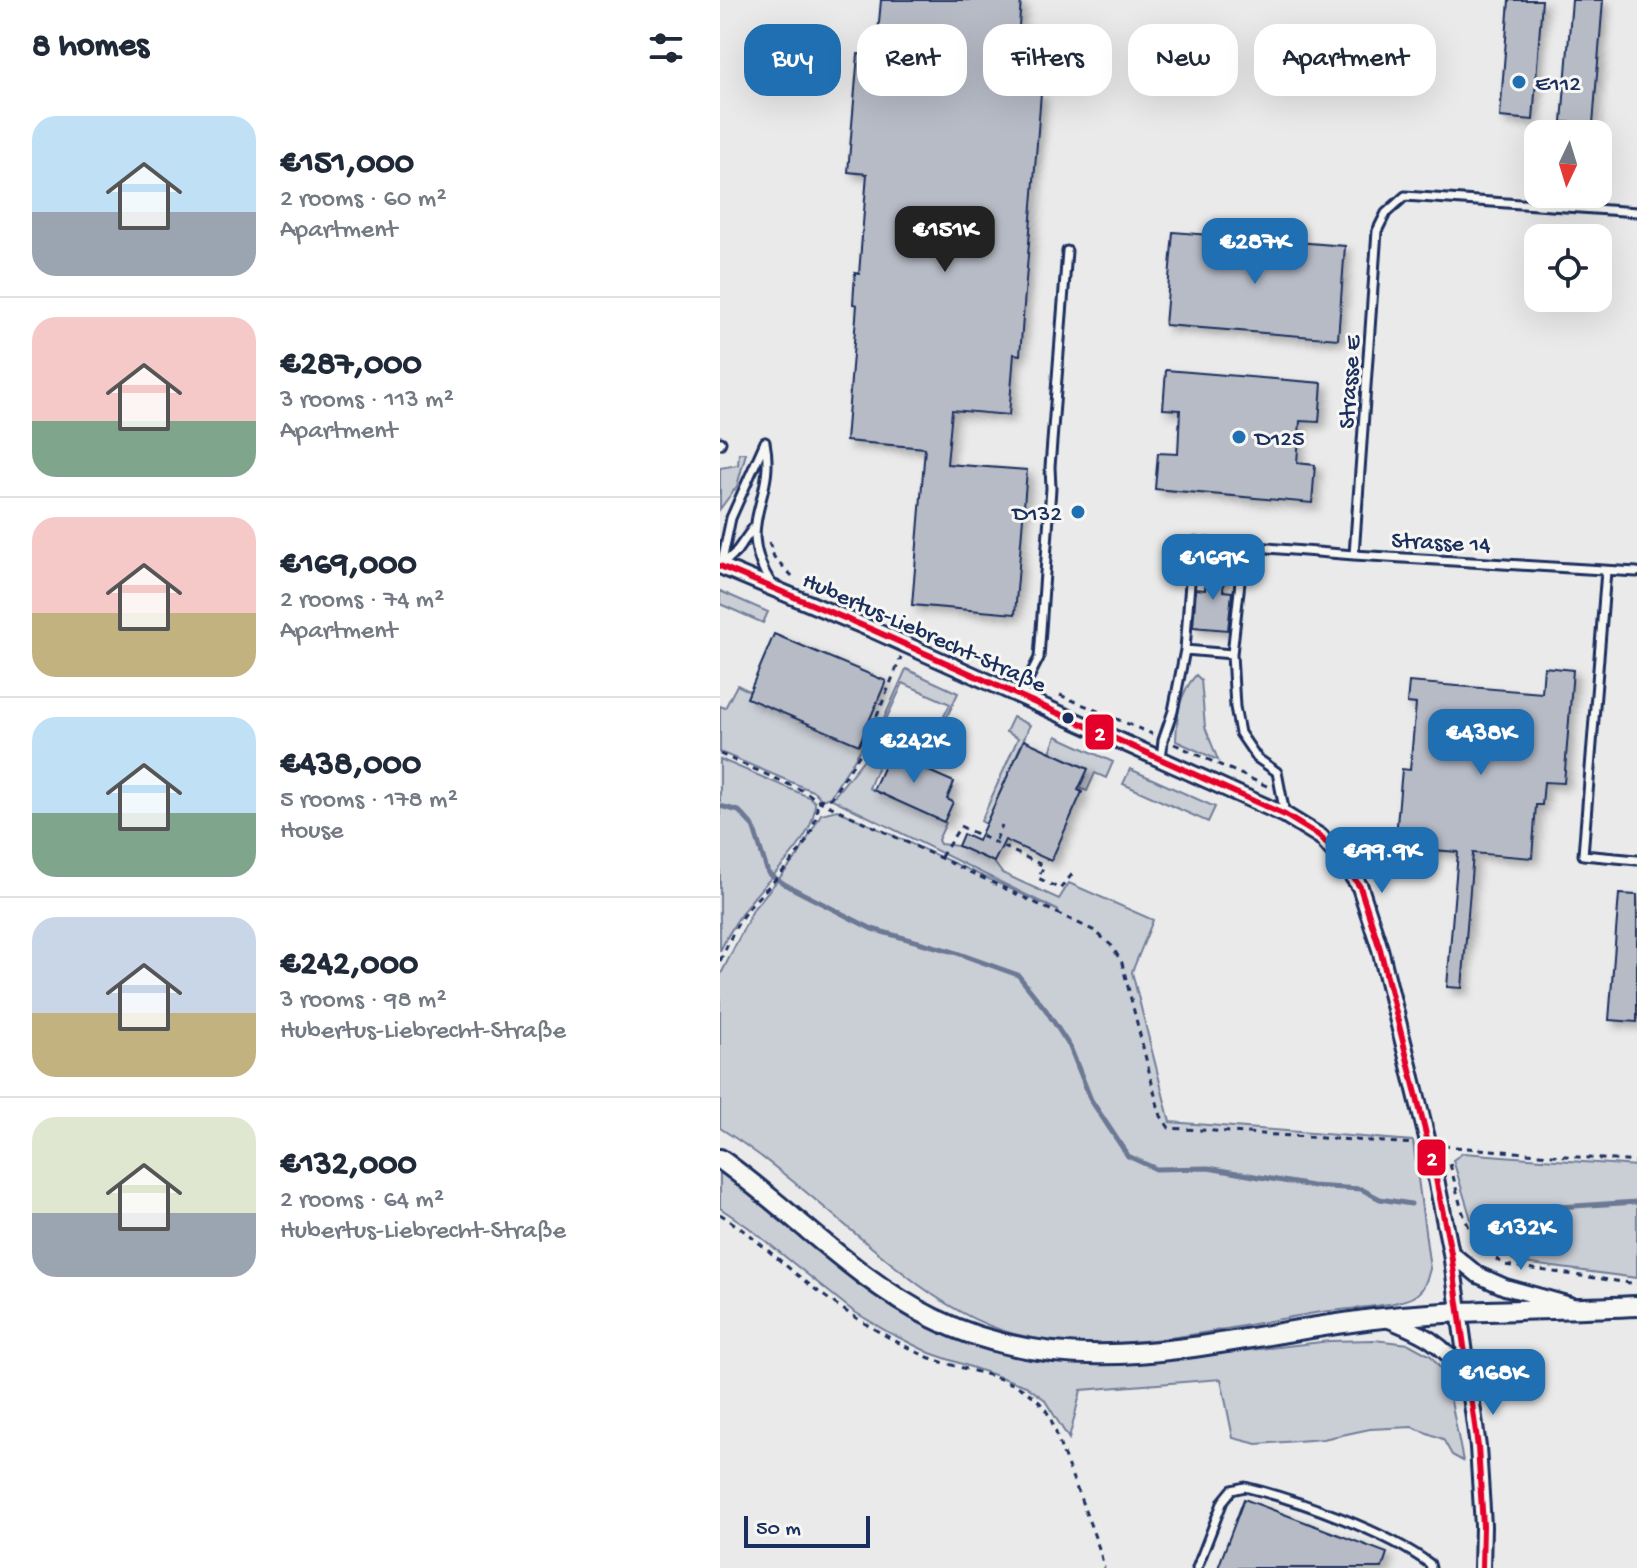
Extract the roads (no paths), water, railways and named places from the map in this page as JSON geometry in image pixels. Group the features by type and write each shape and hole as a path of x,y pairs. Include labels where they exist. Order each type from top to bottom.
{"main road":[{"path":"720,1159 895,1295 932,1318 1009,1347 1067,1355 1120,1356 1384,1318 1637,1306"}],"street":[{"name":"Hubertus-Liebrecht-Straße","path":"721,566 906,645 1285,815 1321,837 1340,858 1360,887 1380,949 1451,1253 1481,1478 1482,1568"},
{"path":"1451,1253 1478,1275 1505,1287 1582,1308"},
{"name":"Hubertus-Liebrecht-Straße","path":"1384,1318 1424,1334 1452,1356 1468,1381"}],"lane":[{"name":"Strasse E","path":"1354,555 1377,231 1386,213 1405,196 1637,212"},
{"path":"1019,696 1039,658 1067,251"},
{"path":"765,442 770,465 754,527 736,552 721,566 731,518 765,442"},
{"path":"720,527 731,518"},
{"path":"754,527 758,560 774,588"},
{"name":"Strasse 14","path":"1185,650 1193,542 1637,572"},
{"path":"1244,546 1232,654 1235,707 1240,733 1257,758 1277,772 1285,815"},
{"path":"1606,571 1583,855 1637,860"},
{"path":"1161,760 1185,650 1232,654"},
{"path":"1197,1568 1223,1501 1232,1490 1245,1487 1330,1515 1413,1551 1431,1568"}],"waterway":[{"path":"720,806 739,811 753,826 768,873 786,885 872,929 954,952 1018,975 1070,1047 1091,1100 1128,1156 1156,1169 1208,1168 1312,1186 1361,1189 1380,1199 1411,1204"},
{"path":"1478,1212 1637,1202"}],"place":[{"name":"E112","path":"1519,82"},
{"name":"D125","path":"1239,437"},
{"name":"D132","path":"1078,512"}]}
